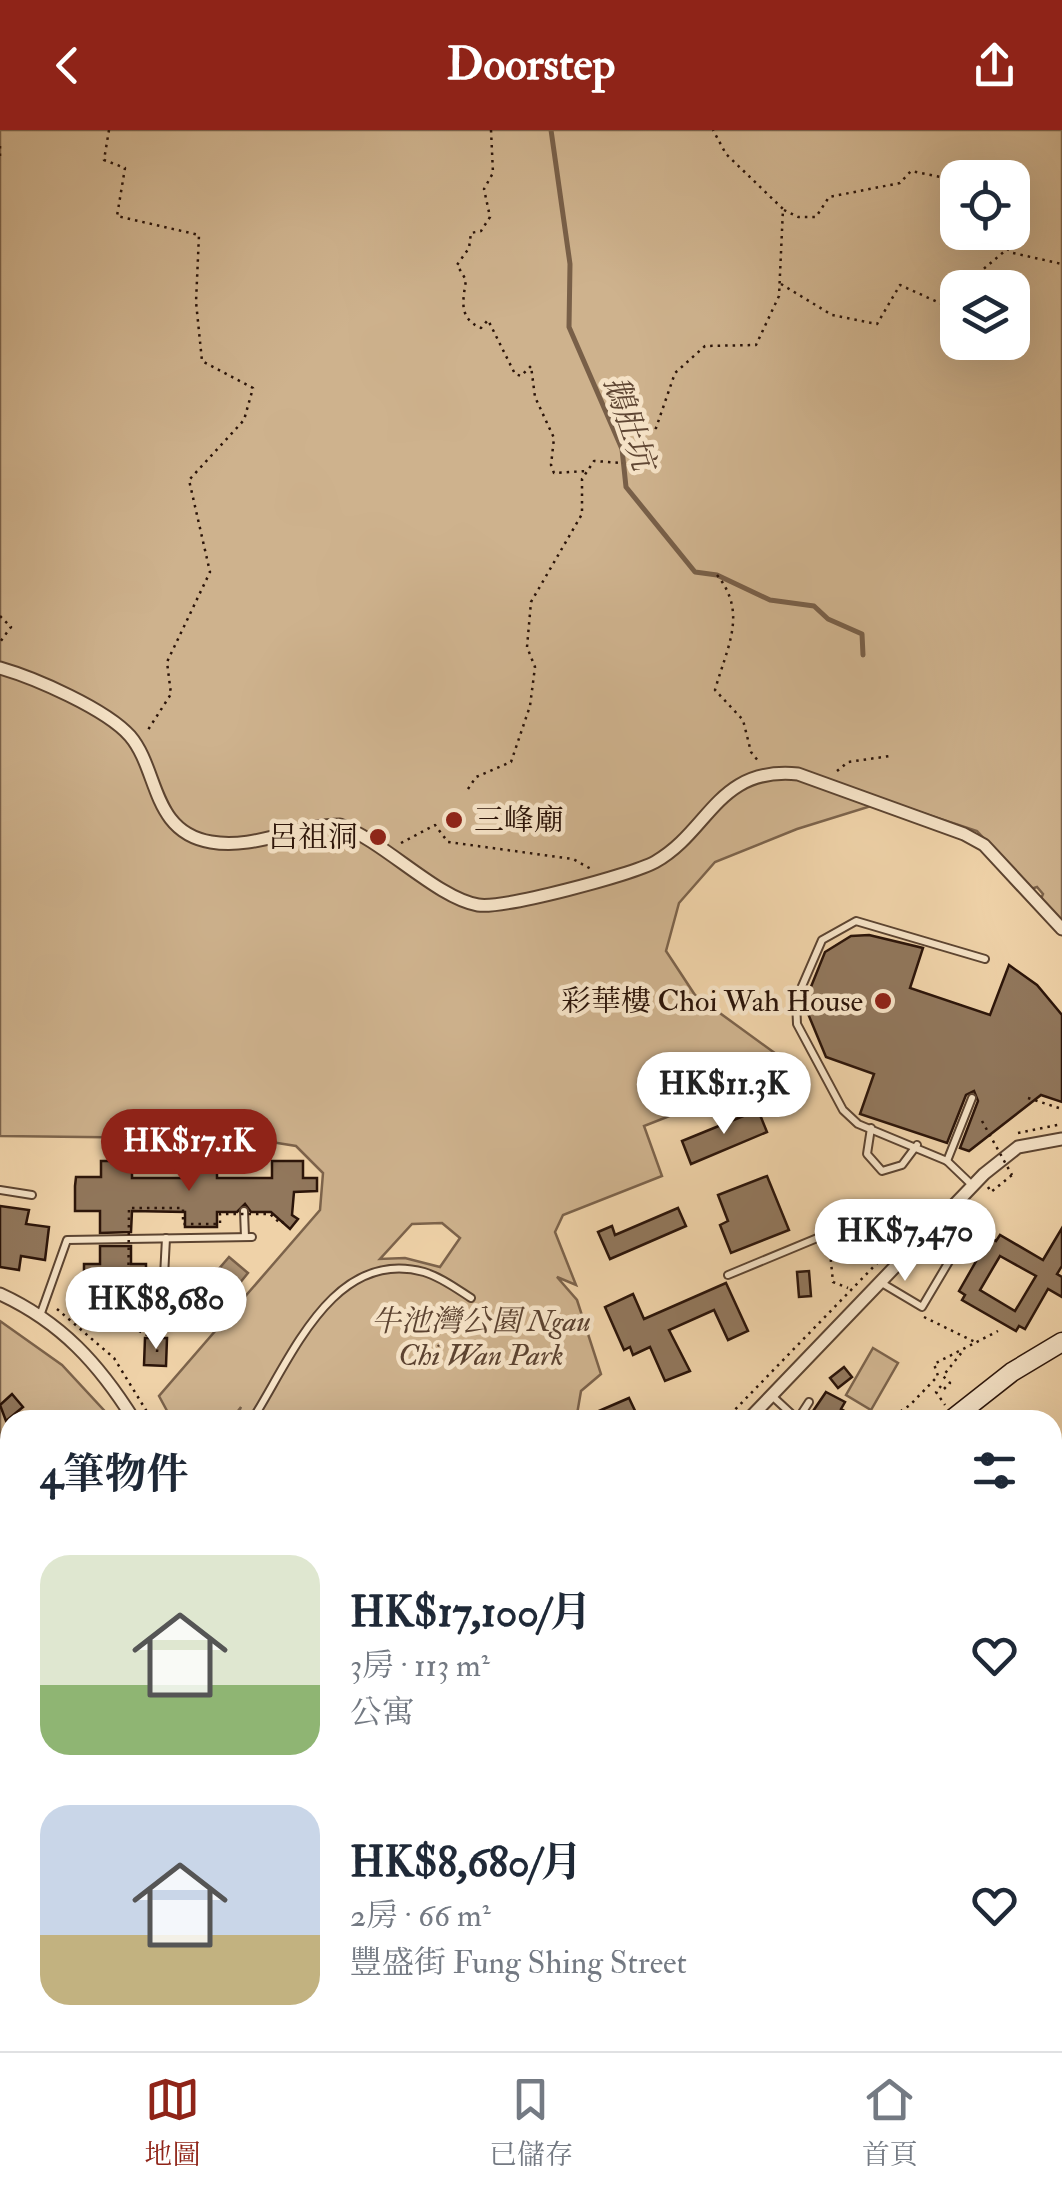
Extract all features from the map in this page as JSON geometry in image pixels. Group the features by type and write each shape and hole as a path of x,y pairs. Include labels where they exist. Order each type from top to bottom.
{"main road":[{"path":"965,1410 1062,1342"}],"street":[{"path":"0,668 28,676 112,722 137,747 162,807 196,838 236,845 320,825 340,826 464,901 498,905 654,863 680,843 719,798 769,774 798,774 984,845 1062,929"},
{"path":"756,1410 972,1185 1018,1148 1062,1139"},
{"path":"0,1294 41,1313 97,1365 127,1410"}],"lane":[{"path":"972,1185 947,1161 858,1124 844,1110 797,1024 796,1000 822,940 856,920 984,960"},
{"path":"947,1161 972,1098"},
{"path":"871,1128 868,1154 882,1171 902,1165 916,1145"},
{"path":"0,1190 32,1196"},
{"path":"728,1275 892,1207 914,1211 933,1226"},
{"path":"41,1313 67,1240 248,1237 244,1211"},
{"path":"163,1296 166,1238"},
{"path":"880,1281 922,1307 954,1253"},
{"path":"258,1410 324,1306 354,1278 375,1270 425,1273 472,1298"},
{"path":"770,1394 787,1410"},
{"path":"804,1410 808,1402"}],"path":[{"path":"108,130 104,160 125,168 117,216 199,235 196,302 202,360 253,388 244,420 189,480 210,572 167,662 171,694 137,747"},
{"path":"491,130 494,174 484,189 490,216 481,231 470,233 469,248 456,265 466,280 462,311 470,324 481,328 488,320 515,374 521,376 531,366 535,397 554,438 554,473 587,471"},
{"path":"713,130 726,154 783,210 798,217 816,217 829,197 900,183 910,171 940,177"},
{"path":"0,146 0,162"},
{"path":"622,449 628,418 656,428 675,373 705,346 756,345 779,296 783,210"},
{"path":"983,270 1007,250 1062,264"},
{"path":"779,283 832,314 877,324 900,285 940,303"},
{"path":"468,789 476,778 511,762 530,706 535,667 527,647 530,602 582,514 582,478 594,461 623,463"},
{"path":"717,575 732,593 735,618 714,690 743,720 750,752 769,774"},
{"path":"0,616 12,626 0,642"},
{"path":"824,782 848,762 890,756"},
{"path":"387,851 435,824 448,842 573,859 606,877"},
{"path":"1028,1098 1062,1109"},
{"path":"982,1122 1012,1175 991,1192 988,1186 1003,1172 1011,1166"},
{"path":"157,1352 158,1340 150,1340 128,1325 129,1208 184,1208 183,1224 220,1224 220,1214 270,1214 282,1224 285,1220"},
{"path":"830,1252 833,1282 850,1288"},
{"path":"914,1312 976,1343"},
{"path":"943,1388 934,1380 934,1364 998,1331"},
{"path":"940,1410 946,1405 936,1392 950,1382 943,1376 965,1348"},
{"path":"900,1410 934,1380"}],"green space":[{"name":"牛池灣公園 Ngau Chi Wan Park","path":"0,130 1062,130 1062,925 1040,901 1043,894 1037,887 1031,889 977,831 887,801 797,829 715,862 679,903 666,951 695,995 794,1067 644,1126 662,1176 563,1215 555,1232 576,1285 557,1277 577,1300 601,1374 581,1391 578,1410 167,1410 159,1396 320,1210 323,1173 296,1146 252,1139 0,1136","holes":["442,1223 460,1238 440,1267 405,1258 380,1259 412,1224"]},
{"path":"0,1321 62,1365 104,1410 0,1410"},
{"path":"873,1348 898,1363 871,1410 846,1395"}],"shaded area":[{"path":"229,1257 248,1273 213,1316 193,1299"}],"building":[{"path":"869,935 923,948 910,988 990,1015 1009,965 1037,985 1062,1015 1062,1102 1041,1095 969,1151 960,1148 978,1101 974,1091 966,1095 947,1143 860,1114 874,1074 826,1057 804,1004 825,952 851,936"},
{"path":"758,1110 767,1132 691,1164 682,1141"},
{"path":"101,1161 132,1161 132,1178 186,1178 186,1161 217,1161 217,1178 272,1178 272,1161 303,1161 303,1178 317,1178 317,1191 294,1192 292,1215 298,1219 290,1229 271,1212 251,1212 245,1204 237,1212 217,1212 217,1227 185,1227 185,1212 132,1211 131,1232 100,1233 100,1211 75,1211 75,1186 76,1177 101,1177"},
{"path":"767,1176 789,1230 731,1253 720,1225 728,1221 718,1195"},
{"path":"0,1206 29,1210 26,1224 49,1227 45,1260 21,1256 19,1270 0,1267"},
{"path":"678,1208 686,1226 610,1259 598,1232 612,1226 615,1235"},
{"path":"1062,1228 1062,1266 1057,1274 1062,1277 1062,1297 1048,1289 1025,1329 1019,1326 1016,1331 962,1300 965,1295 959,1291 990,1237 996,1241 1000,1235 1043,1260","holes":["1000,1256 1036,1276 1015,1311 980,1290"]},
{"path":"100,1246 131,1246 131,1264 146,1264 146,1284 153,1284 154,1298 131,1298 131,1322 99,1322 99,1298 76,1298 76,1285 84,1284 84,1264 100,1264"},
{"path":"809,1271 811,1296 799,1297 797,1272"},
{"path":"726,1283 748,1331 728,1340 714,1310 669,1330 690,1371 665,1381 650,1347 633,1355 630,1347 624,1350 605,1307 633,1294 644,1319"},
{"path":"145,1338 167,1338 166,1366 144,1365"},
{"path":"844,1367 852,1377 838,1388 830,1378"},
{"path":"826,1392 845,1402 843,1410 814,1410"},
{"path":"12,1394 23,1407 2,1410 0,1405"},
{"path":"629,1398 635,1410 601,1410"}],"waterway":[{"name":"鵝肚坑","path":"551,130 570,264 569,327 622,449 626,487 695,572 717,575 770,600 814,606 828,619 862,634 863,655"}],"place":[{"name":"三峰廟","path":"454,820"},
{"name":"呂祖洞","path":"378,837"},
{"name":"彩華樓 Choi Wah House","path":"883,1001"}]}
